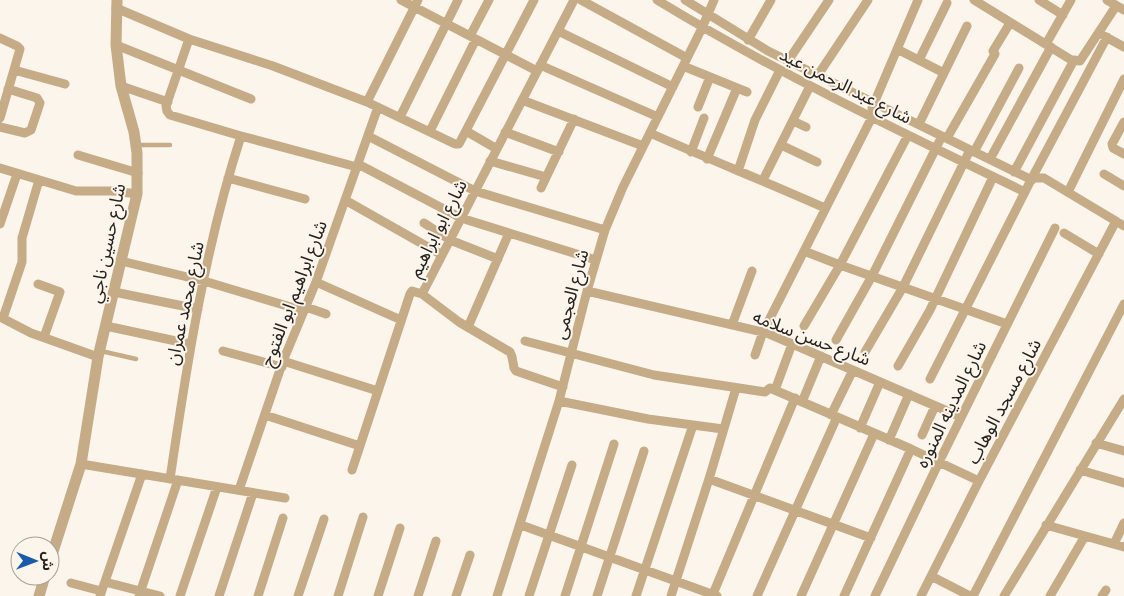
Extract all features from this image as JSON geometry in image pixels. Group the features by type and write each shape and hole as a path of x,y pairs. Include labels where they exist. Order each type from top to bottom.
{"street":[{"path":"401,0 416,4 446,23 506,54 658,117"},
{"path":"400,117 458,0"},
{"path":"430,131 489,0"},
{"path":"117,4 190,40 273,66 367,102 452,143 459,144 534,0"},
{"name":"شارع ابو ابراهيم","path":"352,470 411,292 414,291 422,294 574,0"},
{"path":"581,0 710,77 748,92"},
{"name":"شارع عبد الرحمن عيد","path":"657,0 702,28 810,86 1025,192"},
{"name":"شارع عبد الرحمن عيد","path":"685,0 748,40 788,61 1014,172 1032,179 1044,178 1120,224"},
{"name":"شارع العجمى","path":"497,596 559,401 587,291 605,230 623,187 714,0"},
{"path":"748,40 771,0"},
{"path":"788,61 829,0"},
{"path":"818,75 868,0"},
{"path":"755,355 763,332 870,116 874,102 918,0"},
{"path":"974,0 1073,61 1074,59 1080,61 1103,35"},
{"path":"1039,0 1063,14"},
{"path":"990,159 1071,0"},
{"path":"930,379 1103,35 1120,8 1107,0"},
{"name":"شارع حسين ناجي","path":"58,536 80,464 99,353 137,194 136,145 121,86 116,45 117,4"},
{"path":"367,102 416,4"},
{"path":"919,60 947,4"},
{"path":"836,340 872,276 936,149 995,54 993,51 1010,22"},
{"path":"919,124 967,26"},
{"path":"558,31 672,87"},
{"path":"1103,35 1124,47"},
{"path":"0,38 20,49 0,118"},
{"path":"190,40 168,102 167,111 170,115 241,136 358,166 461,218 596,260"},
{"path":"116,45 252,99"},
{"path":"897,50 944,72"},
{"path":"1014,172 1073,61"},
{"path":"865,352 903,287 964,162 1019,68"},
{"path":"14,70 65,84"},
{"path":"738,171 755,120 780,70"},
{"path":"698,107 710,77"},
{"path":"1068,192 1124,79"},
{"path":"121,86 168,102"},
{"path":"764,180 810,86"},
{"path":"707,159 737,88"},
{"path":"0,127 25,133 28,132 33,128 40,103 38,98 8,90"},
{"path":"522,100 643,146"},
{"name":"شارع ابراهيم ابو الفتوح","path":"239,490 283,364 316,282 378,107"},
{"path":"691,152 704,118"},
{"path":"541,188 574,119"},
{"path":"793,121 806,127"},
{"path":"1124,122 1112,144 1113,148 1124,154"},
{"path":"466,131 497,149"},
{"path":"505,132 559,152"},
{"path":"650,133 707,159 764,180 824,208"},
{"path":"804,326 840,265 908,135"},
{"name":"شارع محمد عمران","path":"140,594 174,479 190,344 228,178 241,136"},
{"path":"368,136 475,191 605,230"},
{"path":"781,145 817,162"},
{"path":"78,155 138,173"},
{"path":"490,161 546,177"},
{"path":"0,168 76,191 114,191 137,194"},
{"path":"0,224 17,174"},
{"path":"1104,174 1124,186"},
{"path":"898,366 935,298 993,177"},
{"path":"228,178 305,199"},
{"path":"39,180 22,238 22,262 2,318 44,337 99,353"},
{"path":"345,200 442,254"},
{"path":"424,223 450,240 498,259"},
{"name":"شارع مسجد الوهاب","path":"921,596 979,481 1099,254 1120,224"},
{"name":"شارع المدينه المنوره","path":"876,596 939,462 1055,228"},
{"path":"468,327 510,233"},
{"path":"1064,233 1099,254"},
{"path":"804,250 840,265 1007,324"},
{"path":"121,261 326,314"},
{"path":"732,324 752,271"},
{"path":"316,282 401,320"},
{"path":"38,284 59,290 60,292 44,337"},
{"name":"شارع حسن سلامه","path":"587,291 763,332 961,417"},
{"path":"114,292 198,310"},
{"path":"422,294 468,327 510,352 516,370 563,387"},
{"path":"931,576 971,596 1124,304"},
{"path":"106,326 190,344"},
{"path":"526,341 654,375 765,392 769,388 911,449 979,481"},
{"path":"775,390 792,344"},
{"path":"223,351 283,364 378,391"},
{"path":"520,525 715,595 754,496 798,400 821,356"},
{"path":"757,596 795,511 852,370"},
{"path":"860,428 880,382"},
{"path":"671,596 736,388"},
{"path":"889,440 909,394"},
{"path":"1004,596 1124,399"},
{"path":"559,401 639,417 723,429"},
{"path":"922,435 936,406"},
{"path":"265,414 360,446"},
{"path":"636,596 693,425"},
{"path":"801,596 874,434"},
{"path":"565,596 614,444"},
{"path":"1096,444 1124,451"},
{"path":"844,596 911,449"},
{"path":"597,596 644,451"},
{"path":"80,464 285,498"},
{"path":"529,596 572,465"},
{"path":"1080,470 1124,483"},
{"path":"71,584 100,594 142,474"},
{"path":"709,479 871,538"},
{"path":"180,596 217,486"},
{"path":"219,596 254,493"},
{"path":"258,596 283,518"},
{"path":"338,596 363,518"},
{"path":"298,596 324,519"},
{"path":"1114,544 1124,523"},
{"path":"1046,525 1124,547"},
{"path":"378,596 400,528"},
{"path":"1050,596 1085,536"},
{"path":"418,596 436,542"},
{"path":"456,596 470,554"},
{"path":"104,582 140,594 160,596"}],"lane":[{"path":"136,145 170,145"},
{"path":"99,353 136,359"}]}
